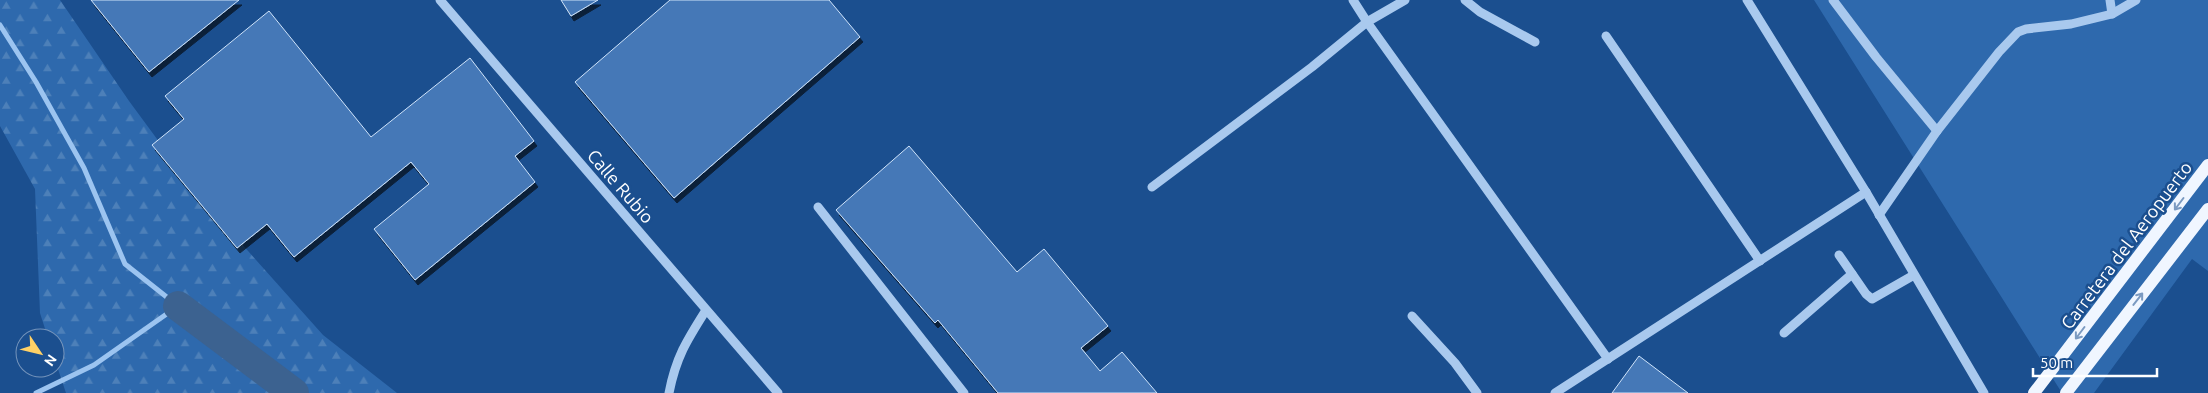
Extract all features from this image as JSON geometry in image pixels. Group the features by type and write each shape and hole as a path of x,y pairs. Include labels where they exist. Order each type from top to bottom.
{"main road":[{"name":"Carretera del Aeropuerto","path":"2034,393 2208,165"},
{"path":"2066,393 2208,209"}],"street":[{"name":"Calle Rubio","path":"440,0 778,393"},
{"path":"1353,0 1608,359"},
{"path":"1152,187 1312,67 1367,22 1405,0"},
{"path":"1465,0 1480,12 1535,42"},
{"path":"1747,0 1880,215 1984,393"},
{"path":"1833,0 1876,57 1937,131"},
{"path":"2110,0 2112,14"},
{"path":"1880,215 1937,131 1999,52 2018,32 2026,29 2071,24 2112,14 2136,0"},
{"path":"1606,36 1760,261"},
{"path":"1555,393 1866,192"},
{"path":"818,207 964,393"},
{"path":"1839,255 1866,294 1872,299 1914,275"},
{"path":"1784,333 1852,274"},
{"path":"669,393 674,369 686,343 706,310"},
{"path":"1412,316 1454,363 1476,393"}],"green space":[{"path":"0,0 60,0 129,101 199,196 323,335 397,393 66,393 61,378 65,378 65,328 45,328 40,313 35,189 0,126"},
{"path":"1814,0 2208,0 2208,271 2192,259 2094,393 2062,393"}],"building":[{"path":"91,0 239,0 149,72"},
{"path":"561,0 598,0 571,16"},
{"path":"670,0 829,0 860,37 674,198 575,82"},
{"path":"269,11 371,137 470,58 534,141 515,156 535,182 415,280 374,229 429,184 411,162 294,257 267,224 237,248 152,145 184,119 165,96"},
{"path":"909,146 1017,272 1044,249 1108,326 1081,348 1100,371 1122,352 1157,393 998,393 938,320 935,323 836,210"},
{"path":"1639,356 1688,393 1612,393"}],"waterway":[{"path":"0,25 36,82 84,168 125,264 178,306 94,365 36,393"},
{"path":"178,306 294,393"}]}
